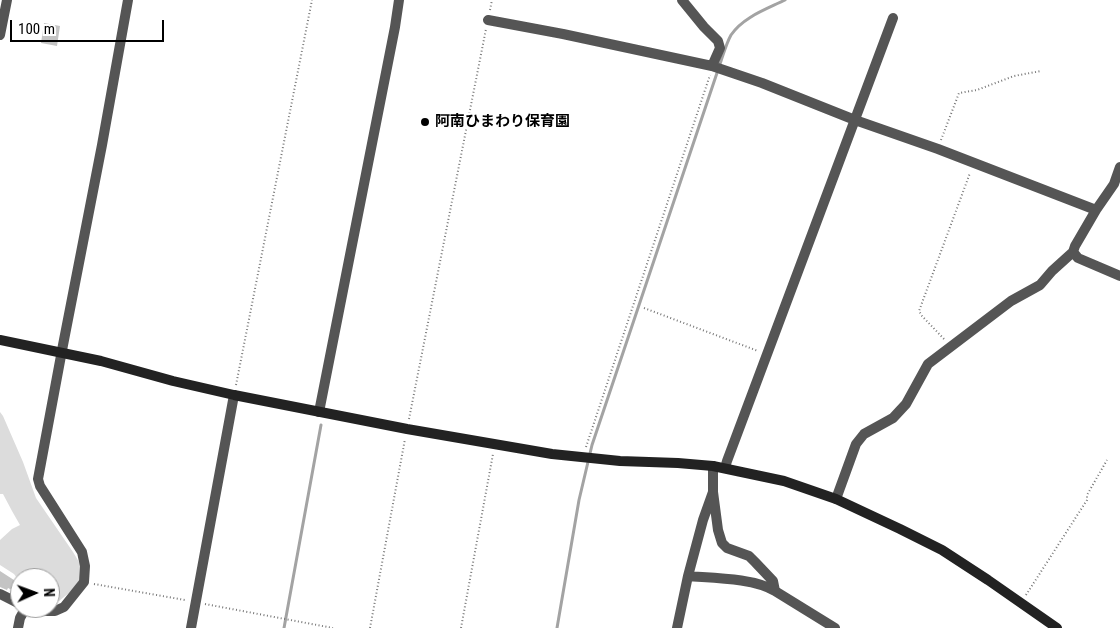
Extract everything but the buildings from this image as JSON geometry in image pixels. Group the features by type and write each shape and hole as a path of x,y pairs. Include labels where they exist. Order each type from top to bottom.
{"street":[{"path":"0,0 5,0 0,35"},
{"path":"60,609 64,607 84,582 85,566 82,552 40,486 38,479 128,0"},
{"path":"319,412 399,0"},
{"path":"682,0 718,41 720,48 716,68"},
{"path":"726,468 893,18"},
{"path":"488,20 563,34 716,68 762,83 855,120 938,149 1096,210"},
{"path":"836,499 856,444 864,434 892,418 906,404 928,364 1011,301 1040,285 1052,271 1074,252 1075,246 1096,210 1114,184 1120,167"},
{"path":"1074,252 1078,258 1120,276"},
{"path":"0,340 101,361 173,381 234,395 494,445 552,454 620,461 713,466 784,481 836,499 942,550 1056,628"},
{"path":"191,628 234,395"},
{"path":"713,466 713,492 718,530 722,543 727,548 749,556 756,562 773,581 775,590"},
{"path":"677,628 688,576 703,520 713,492"},
{"path":"688,576 752,582 767,586 835,628"}],"path":[{"path":"234,395 312,0"},
{"path":"370,628 407,429 492,0"},
{"path":"582,457 716,68"},
{"path":"938,149 959,93 978,90 1014,76 1041,71"},
{"path":"950,348 943,336 922,316 919,310 974,164"},
{"path":"644,308 767,354"},
{"path":"461,628 494,445"},
{"path":"1021,603 1087,500 1087,495 1107,460"},
{"path":"84,582 332,628"}],"shaded area":[{"path":"0,412 23,462 36,498 82,567 79,583 60,600 60,568 10,568 10,571 0,565 0,540 12,529 20,525 3,494 0,494"}],"waterway":[{"path":"557,628 579,500 592,445 726,47 731,35 742,23 785,0"},
{"path":"284,628 321,425"}],"place":[{"name":"阿南ひまわり保育園","path":"425,122"}]}
